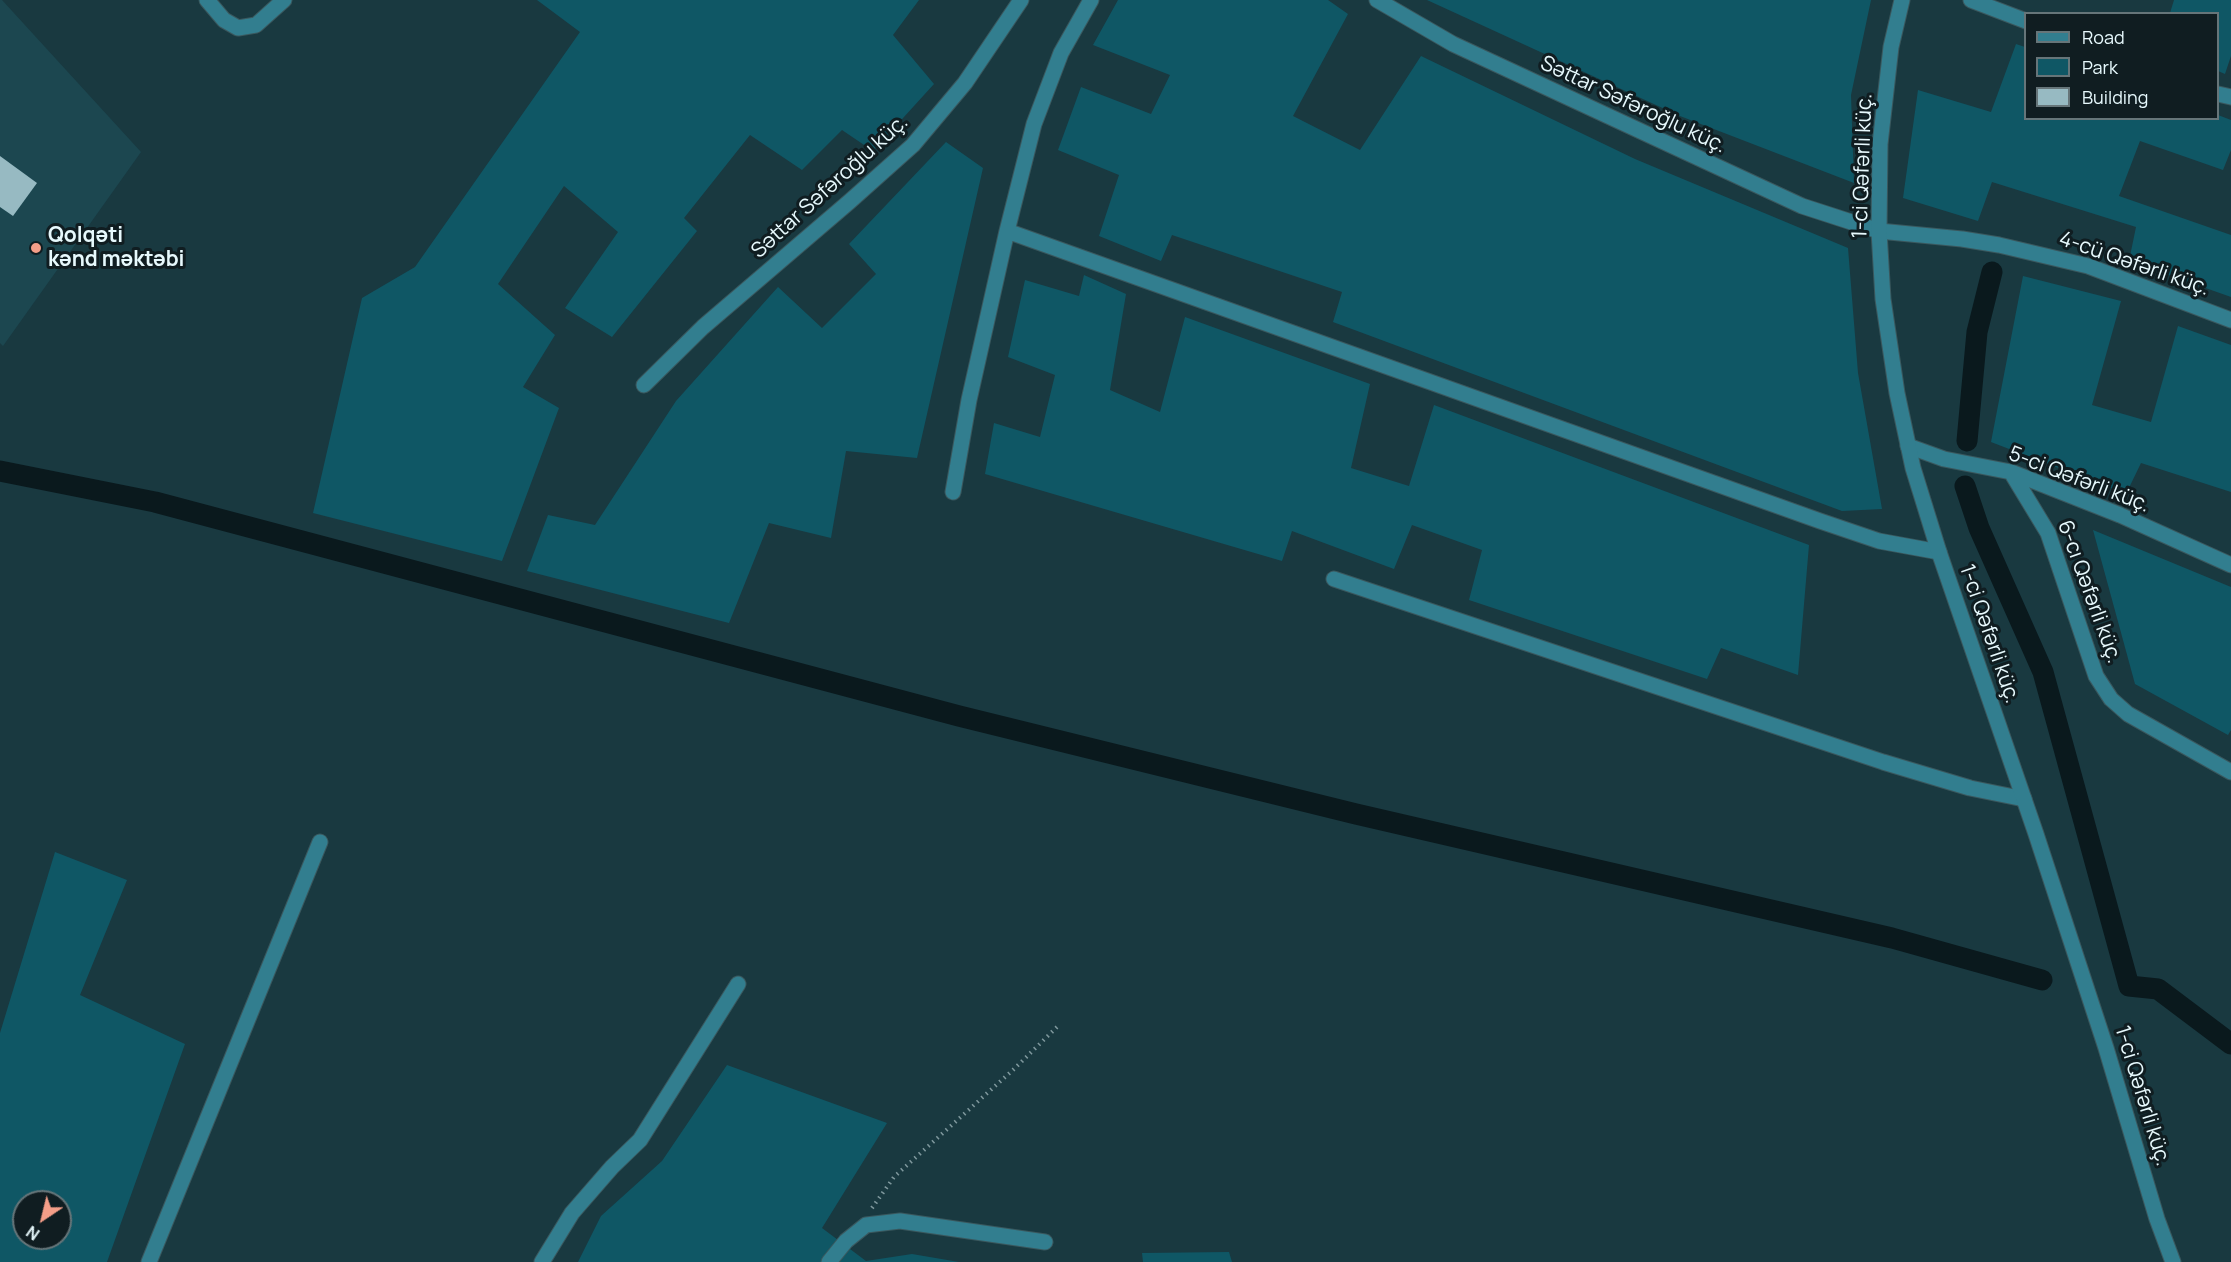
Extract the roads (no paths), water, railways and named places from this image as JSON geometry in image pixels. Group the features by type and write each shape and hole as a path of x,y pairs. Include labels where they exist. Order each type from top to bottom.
{"street":[{"path":"207,0 224,20 238,28 256,25 284,0"},
{"name":"Səttar Səfəroğlu küç.","path":"644,385 703,327 913,144 965,83 1020,0"},
{"path":"953,492 969,400 1034,124 1061,53 1091,0"},
{"name":"Səttar Səfəroğlu küç.","path":"1377,0 1453,44 1703,162 1802,206 1879,231"},
{"name":"1-ci Qəfərli küç.","path":"1902,0 1891,47 1880,144 1879,231 1883,299 1896,393 1908,446 1939,552 2024,799 2106,1048 2157,1219 2173,1262"},
{"path":"1971,0 2024,21"},
{"path":"1007,231 1820,521 1879,541 1939,552"},
{"name":"4-cü Qəfərli küç.","path":"1879,231 1962,239 2046,255 2088,266 2231,320"},
{"name":"5-ci Qəfərli küç.","path":"1908,446 1944,459 2011,472 2120,516 2231,565"},
{"name":"6-cı Qəfərli küç.","path":"2011,472 2048,533 2096,676 2111,699 2128,714 2231,772"},
{"path":"1334,579 1883,762 1970,788 2024,799"},
{"path":"149,1262 320,842"},
{"path":"542,1262 572,1213 612,1167 640,1140 738,984"},
{"path":"829,1262 846,1241 866,1225 900,1221 1045,1242"}],"waterway":[{"path":"1967,441 1977,332 1992,272"},
{"path":"0,471 155,502 959,716 1356,814 1892,938 2042,980"},
{"path":"1965,486 1979,528 2043,672 2129,986 2158,989 2231,1044"}],"place":[{"name":"Qolqəti kənd məktəbi","path":"36,248"}]}
